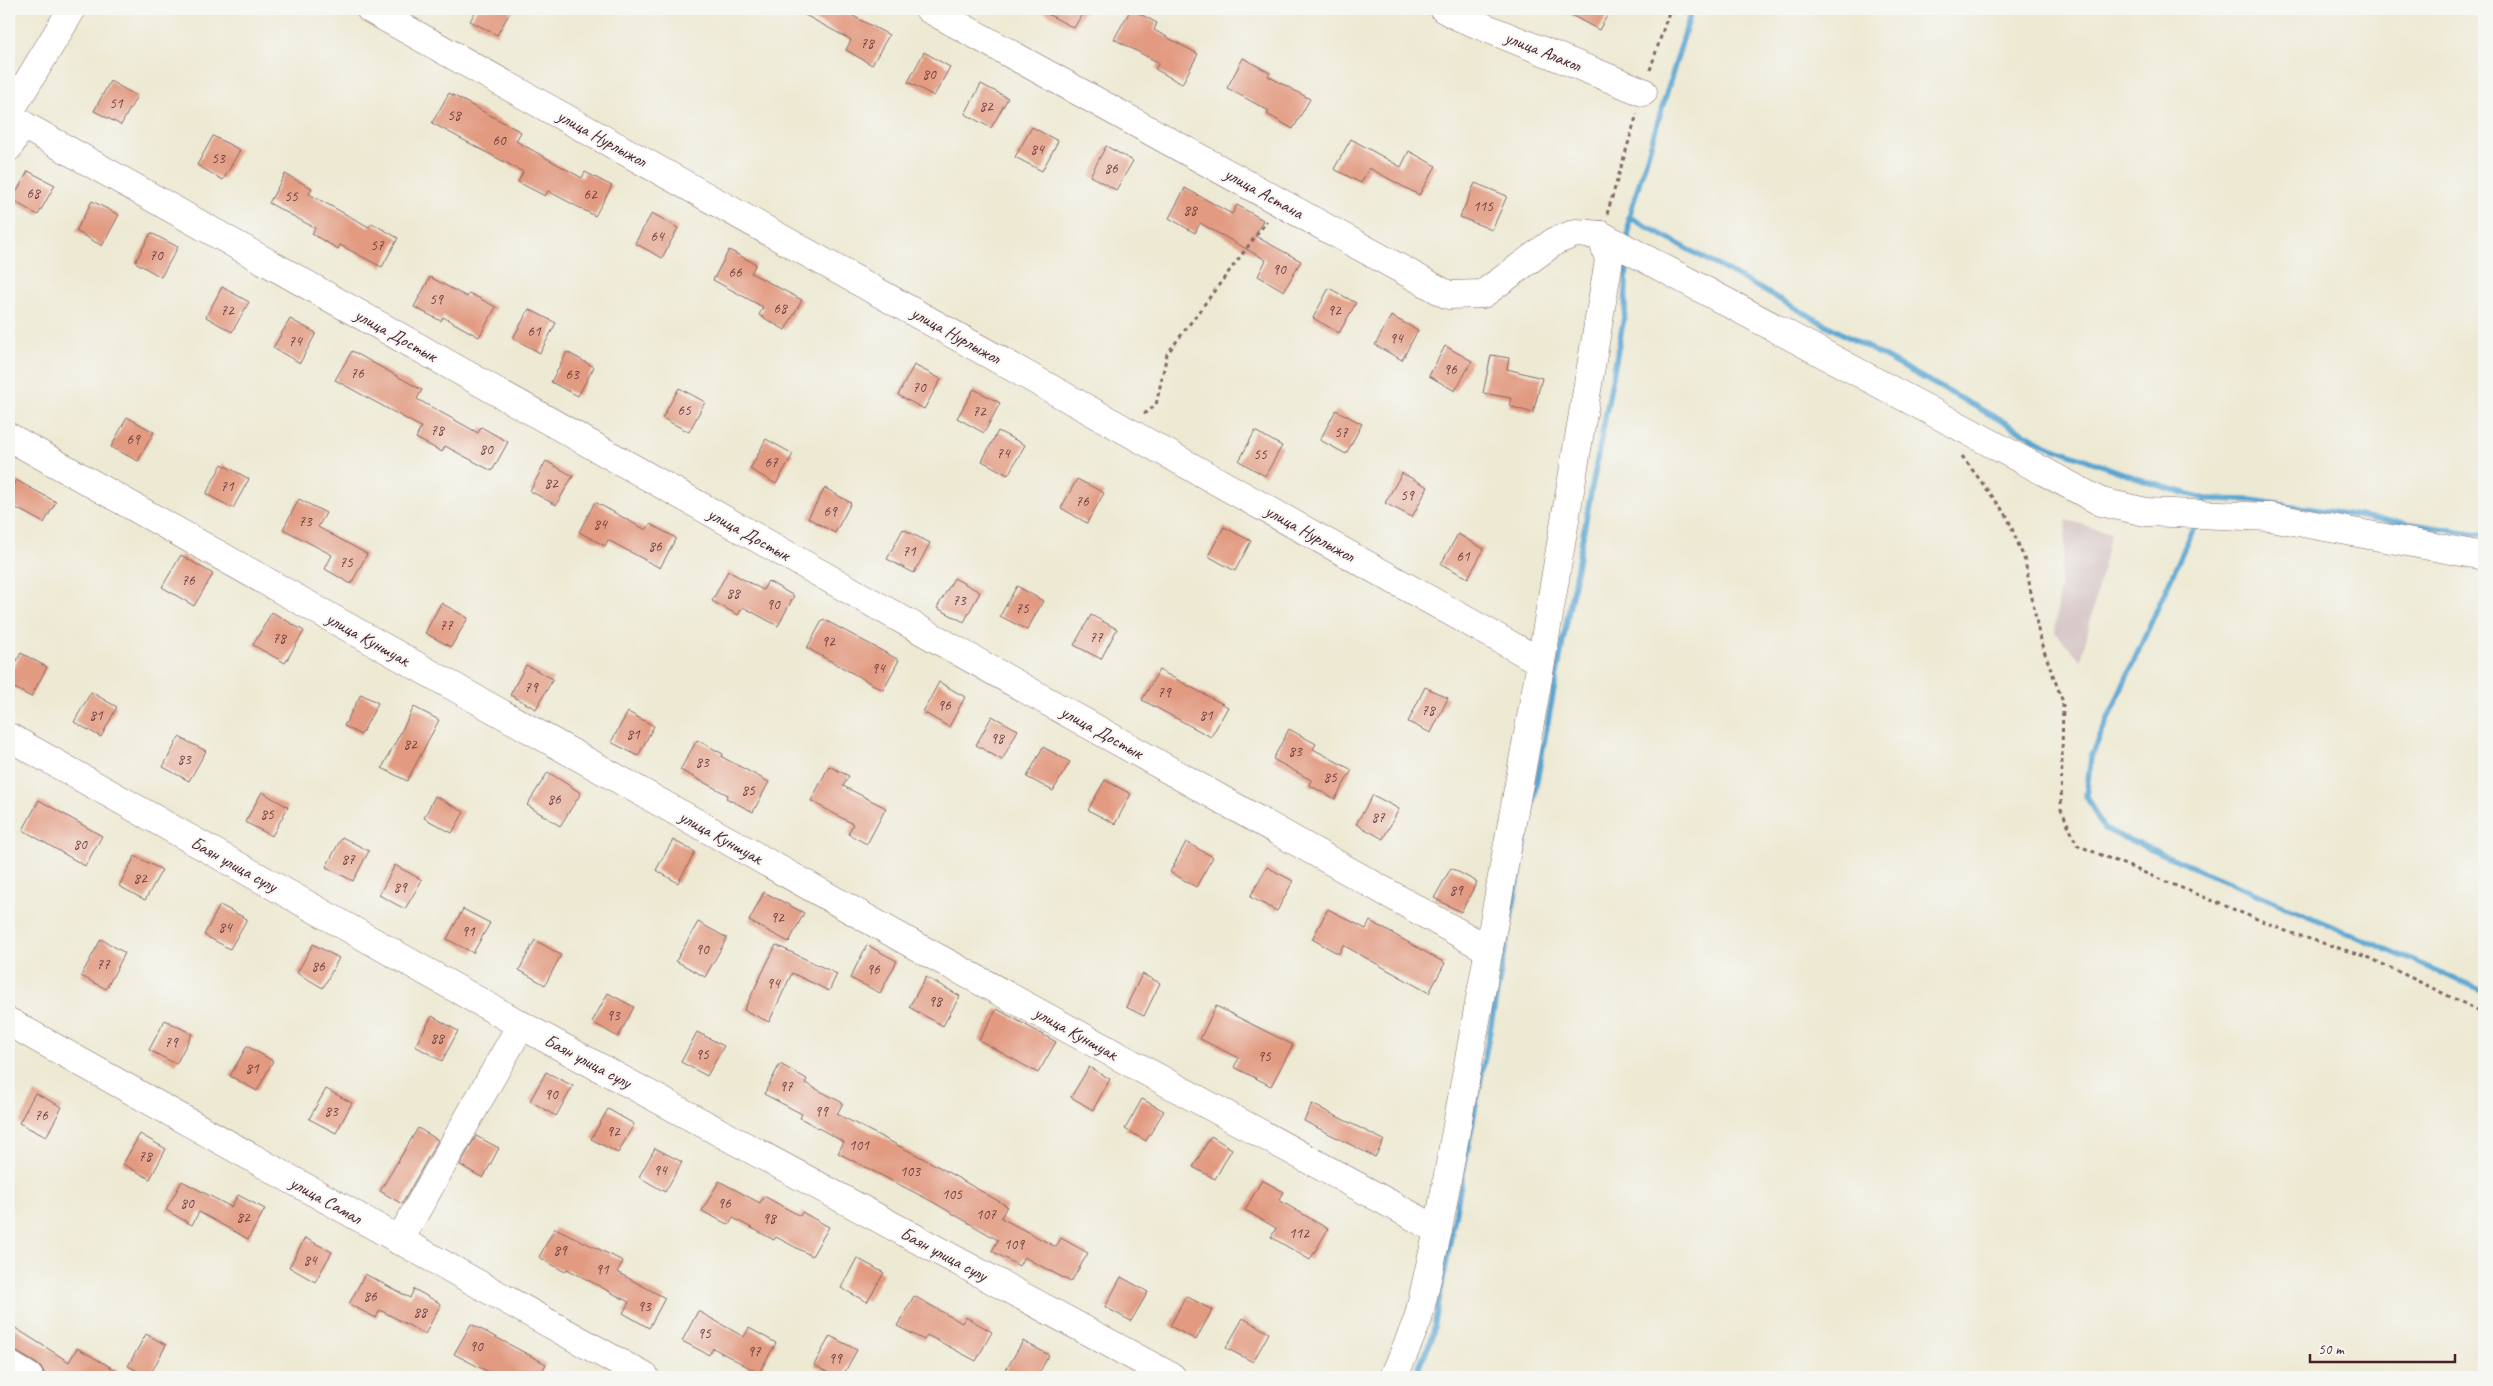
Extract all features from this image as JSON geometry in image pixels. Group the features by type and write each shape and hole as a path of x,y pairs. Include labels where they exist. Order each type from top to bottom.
{"street":[{"path":"12,125 72,9"},
{"name":"улица Нурлыжол","path":"370,9 1541,662"},
{"name":"улица Астана","path":"929,9 1448,295 1482,294 1555,241 1576,233 1601,235"},
{"name":"улица Алакол","path":"1444,9 1643,92"},
{"name":"улица Достык","path":"12,125 1489,950"},
{"path":"1601,235 2101,502 2146,512 2270,517 2484,556"},
{"path":"1394,1377 1418,1319 1438,1230 1489,950 1541,662 1609,260 1601,235"},
{"name":"улица Куншуак","path":"9,437 914,945 1438,1230"},
{"name":"Баян улица сулу","path":"9,737 521,1025 1172,1377"},
{"name":"улица Самал","path":"9,1022 645,1377"},
{"path":"399,1241 521,1025"},
{"path":"9,1366 29,1377"}],"path":[{"path":"1601,235 1643,92 1670,9"},
{"path":"1122,428 1156,406 1167,354 1281,203"},
{"path":"1957,448 2007,516 2025,561 2040,640 2063,702 2061,809 2077,845 2291,933 2370,958 2484,1013"}],"shaded area":[{"path":"2067,520 2111,533 2081,660 2055,632"}],"building":[{"path":"477,9 512,9 497,35 470,21"},
{"path":"794,9 840,9 889,35 872,65 846,50 851,40"},
{"path":"1038,9 1085,9 1074,28"},
{"path":"1131,9 1157,23 1154,30 1198,54 1182,84 1155,69 1159,63 1114,39"},
{"path":"1560,9 1611,9 1599,30"},
{"path":"924,52 950,67 934,96 908,82"},
{"path":"1243,58 1270,73 1268,76 1310,99 1293,129 1267,114 1269,111 1227,88"},
{"path":"110,81 137,96 121,125 94,111"},
{"path":"981,84 1008,98 991,128 965,114"},
{"path":"449,93 521,132 516,141 582,178 585,172 612,186 595,216 548,191 545,196 518,182 523,172 432,123"},
{"path":"1032,127 1058,141 1042,171 1015,157"},
{"path":"213,136 240,150 223,180 197,165"},
{"path":"1351,139 1401,167 1409,151 1436,166 1419,195 1369,168 1361,183 1334,169"},
{"path":"1106,146 1133,161 1116,190 1090,176"},
{"path":"28,171 55,185 38,215 12,200"},
{"path":"285,174 312,188 309,194 369,227 372,223 398,238 382,267 340,245 338,249 312,234 315,228 269,203"},
{"path":"1475,183 1507,196 1492,230 1460,217"},
{"path":"1185,188 1232,214 1237,205 1263,220 1255,236 1301,261 1284,291 1258,276 1266,260 1200,223 1195,233 1169,218"},
{"path":"92,201 119,215 102,246 76,231"},
{"path":"652,213 678,228 662,258 635,243"},
{"path":"151,233 178,247 161,277 135,262"},
{"path":"729,250 756,264 751,273 802,300 785,330 759,315 763,307 713,280"},
{"path":"430,277 467,297 469,293 496,307 479,337 443,317 441,321 414,307"},
{"path":"222,287 249,302 232,332 206,317"},
{"path":"1329,288 1356,303 1339,333 1313,318"},
{"path":"529,309 556,323 540,353 513,338"},
{"path":"1391,316 1418,330 1402,360 1375,345"},
{"path":"290,319 316,333 300,363 273,348"},
{"path":"1445,346 1472,361 1455,391 1429,376"},
{"path":"352,351 422,390 417,399 478,433 481,427 508,442 492,471 445,446 442,452 416,438 421,427 335,380"},
{"path":"567,352 594,367 578,396 551,382"},
{"path":"1491,355 1509,358 1507,369 1542,378 1533,413 1509,406 1511,398 1483,393"},
{"path":"914,365 941,379 924,409 898,395"},
{"path":"679,388 705,402 689,432 662,418"},
{"path":"974,389 1000,403 984,433 957,418"},
{"path":"1336,410 1362,424 1346,454 1320,440"},
{"path":"127,417 154,432 138,461 111,447"},
{"path":"998,431 1025,445 1008,475 982,461"},
{"path":"1255,431 1282,446 1265,476 1239,461"},
{"path":"766,439 793,454 776,484 750,469"},
{"path":"546,461 573,476 556,505 530,491"},
{"path":"222,464 249,479 233,508 206,494"},
{"path":"1402,473 1428,487 1412,517 1385,503"},
{"path":"1077,479 1104,493 1087,523 1061,508"},
{"path":"16,480 56,502 44,523 9,504 9,493"},
{"path":"825,488 851,503 835,533 808,518"},
{"path":"299,499 326,513 318,527 367,554 351,584 325,569 332,555 283,529"},
{"path":"595,502 646,530 650,524 676,538 660,568 608,540 605,546 579,532"},
{"path":"1224,527 1251,541 1235,571 1208,556"},
{"path":"903,529 930,543 914,573 887,559"},
{"path":"1458,534 1484,549 1468,578 1441,564"},
{"path":"181,555 213,574 194,606 162,587"},
{"path":"728,571 763,590 768,581 794,596 778,626 743,607 738,615 712,601"},
{"path":"954,578 980,592 964,622 937,608"},
{"path":"1017,586 1043,601 1027,630 1000,616"},
{"path":"441,603 468,618 451,647 425,633"},
{"path":"272,612 304,631 285,663 253,645"},
{"path":"1091,615 1117,629 1101,659 1074,645"},
{"path":"823,619 899,660 883,690 807,648"},
{"path":"21,653 47,667 31,697 9,685 9,675"},
{"path":"526,665 553,679 536,709 510,695"},
{"path":"1159,670 1228,707 1211,737 1142,700"},
{"path":"939,682 965,697 949,727 923,712"},
{"path":"1425,687 1448,698 1431,733 1408,722"},
{"path":"91,692 117,707 101,737 74,722"},
{"path":"361,694 378,703 361,735 344,726"},
{"path":"414,707 439,720 407,781 382,768"},
{"path":"628,712 654,726 638,756 611,742"},
{"path":"992,716 1018,730 1002,760 976,745"},
{"path":"1289,729 1316,744 1313,749 1352,770 1335,799 1309,785 1311,780 1273,759"},
{"path":"179,737 206,751 189,781 163,767"},
{"path":"697,740 723,754 722,757 769,782 753,812 726,798 728,795 680,770"},
{"path":"1043,747 1070,762 1053,791 1027,777"},
{"path":"829,766 849,776 843,786 886,808 867,844 848,834 853,824 811,801"},
{"path":"548,772 581,793 560,826 527,805"},
{"path":"1105,780 1131,794 1115,824 1088,810"},
{"path":"262,792 288,807 272,836 245,822"},
{"path":"1373,795 1399,809 1383,839 1356,824"},
{"path":"435,796 464,812 452,833 424,818"},
{"path":"39,800 102,836 85,866 23,830"},
{"path":"342,837 369,851 353,881 326,867"},
{"path":"673,840 695,852 678,883 656,870"},
{"path":"1186,842 1213,857 1196,887 1170,872"},
{"path":"135,856 162,870 145,900 119,886"},
{"path":"395,865 422,880 405,909 379,895"},
{"path":"1267,867 1293,881 1277,911 1250,897"},
{"path":"1451,868 1477,882 1461,912 1434,898"},
{"path":"764,892 804,913 789,942 749,921"},
{"path":"220,905 247,919 230,949 204,935"},
{"path":"463,909 490,923 473,953 447,939"},
{"path":"1328,909 1366,929 1370,921 1445,963 1429,993 1343,945 1339,954 1312,939"},
{"path":"698,922 727,938 705,977 676,961"},
{"path":"101,939 125,953 106,989 81,976"},
{"path":"535,940 561,955 545,985 519,970"},
{"path":"313,944 339,958 323,988 297,973"},
{"path":"776,945 837,974 829,991 792,973 769,1022 744,1010"},
{"path":"867,945 897,961 880,993 850,978"},
{"path":"1142,974 1160,983 1144,1016 1126,1007"},
{"path":"926,977 960,996 943,1026 909,1007"},
{"path":"608,993 634,1007 618,1037 592,1022"},
{"path":"1216,1006 1293,1045 1271,1086 1234,1067 1239,1058 1200,1039"},
{"path":"997,1009 1056,1042 1038,1073 979,1040"},
{"path":"432,1016 458,1031 442,1061 415,1046"},
{"path":"165,1020 192,1034 176,1064 149,1050"},
{"path":"697,1032 724,1046 707,1076 681,1062"},
{"path":"247,1046 273,1061 257,1091 230,1076"},
{"path":"780,1064 807,1079 805,1083 843,1103 837,1114 932,1163 1007,1206 1001,1218 1056,1247 1061,1238 1088,1253 1071,1282 1024,1257 1019,1266 992,1251 998,1240 931,1201 838,1153 844,1142 800,1118 802,1114 764,1094"},
{"path":"1089,1067 1110,1079 1093,1110 1071,1097"},
{"path":"546,1072 573,1086 556,1116 530,1101"},
{"path":"326,1089 352,1103 336,1133 309,1119"},
{"path":"35,1093 62,1107 46,1137 19,1123"},
{"path":"1142,1099 1164,1111 1146,1141 1125,1129"},
{"path":"1312,1104 1384,1140 1375,1157 1304,1121"},
{"path":"608,1109 634,1124 618,1153 591,1139"},
{"path":"418,1128 438,1140 402,1204 380,1191"},
{"path":"140,1134 166,1149 150,1179 123,1164"},
{"path":"476,1136 499,1148 483,1178 460,1165"},
{"path":"1211,1136 1232,1149 1215,1179 1193,1167"},
{"path":"655,1148 682,1162 665,1192 639,1177"},
{"path":"1262,1180 1284,1192 1279,1200 1328,1229 1310,1260 1271,1237 1276,1228 1245,1210"},
{"path":"182,1181 231,1207 238,1195 265,1209 248,1239 199,1212 192,1225 166,1210"},
{"path":"719,1181 760,1203 764,1196 800,1216 802,1212 829,1227 812,1256 776,1237 774,1240 733,1218 729,1225 702,1211"},
{"path":"555,1228 623,1261 617,1272 665,1298 649,1328 623,1313 629,1302 567,1269 565,1272 539,1257"},
{"path":"305,1238 332,1252 315,1282 289,1267"},
{"path":"857,1258 884,1273 867,1302 841,1288"},
{"path":"365,1274 410,1298 414,1289 441,1304 425,1334 380,1310 376,1318 349,1304"},
{"path":"1121,1277 1148,1292 1131,1321 1105,1307"},
{"path":"914,1296 962,1323 966,1317 992,1332 976,1361 927,1335 924,1340 897,1326"},
{"path":"1186,1296 1212,1310 1196,1340 1170,1326"},
{"path":"698,1311 744,1337 749,1328 776,1343 759,1373 713,1348 709,1355 682,1341"},
{"path":"1243,1318 1269,1333 1253,1362 1226,1348"},
{"path":"9,1324 69,1362 77,1348 128,1377 45,1377 43,1370 37,1364 9,1349"},
{"path":"471,1324 546,1364 539,1377 498,1377 454,1354"},
{"path":"146,1334 166,1345 149,1377 128,1366"},
{"path":"830,1336 857,1350 842,1377 836,1377 814,1365"},
{"path":"1023,1341 1049,1355 1037,1377 1019,1377 1006,1370"}],"waterway":[{"path":"1628,240 1629,217 1692,9"},
{"path":"1629,217 2046,445 2150,483 2206,499 2203,506"},
{"path":"1414,1377 1432,1338 1625,312 1627,259"},
{"path":"2206,499 2251,500 2484,535"},
{"path":"2196,522 2091,757 2086,796 2104,829 2484,991"}]}
